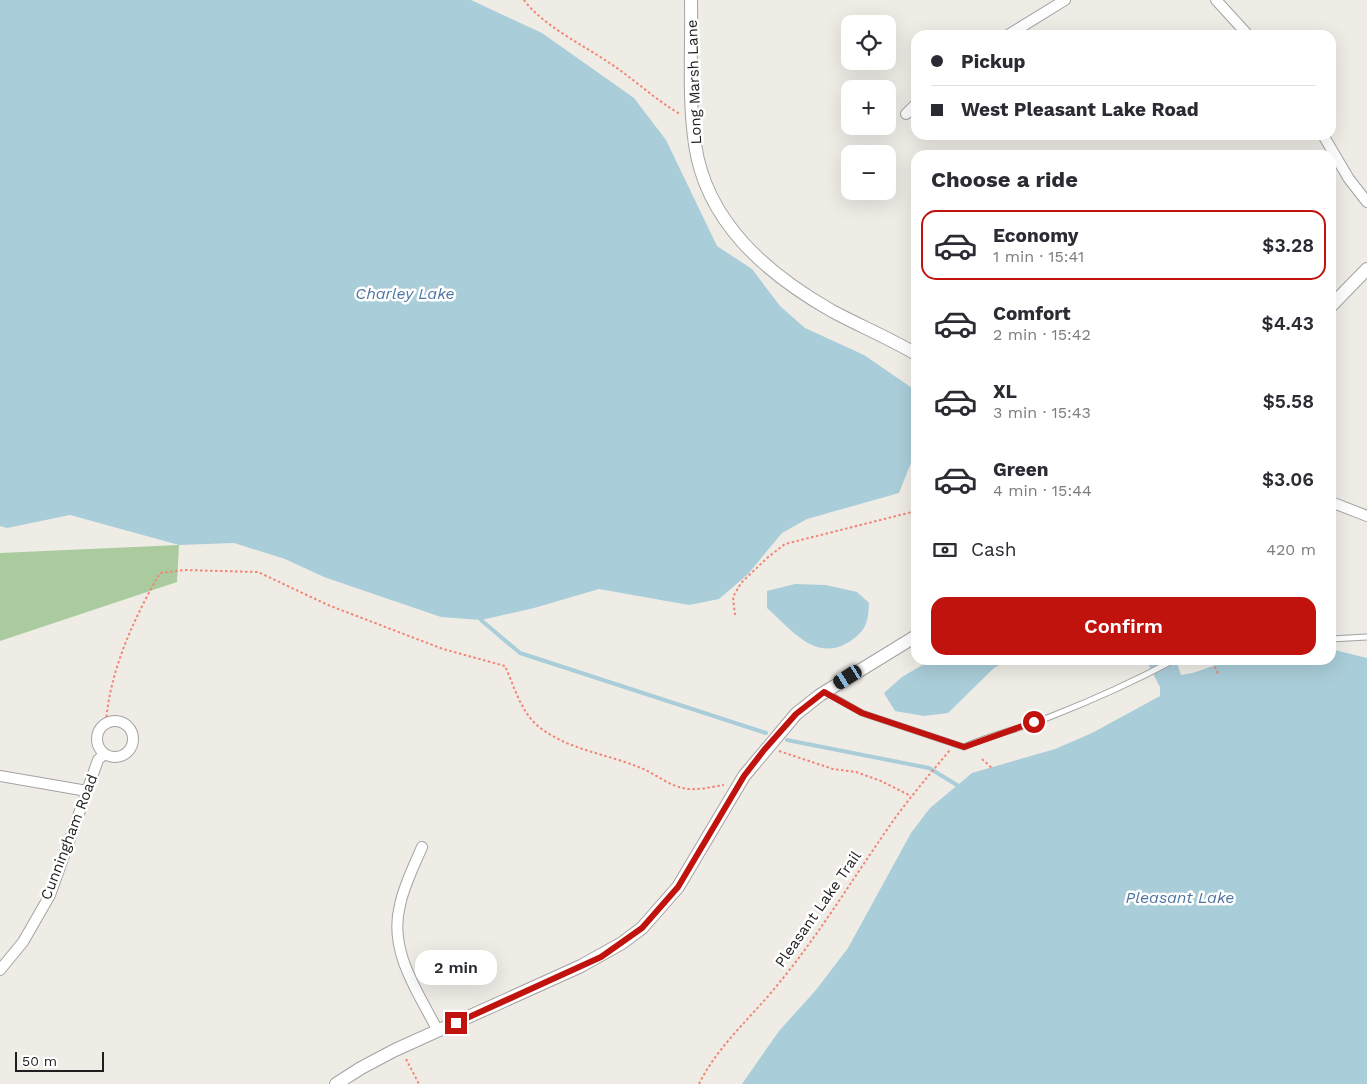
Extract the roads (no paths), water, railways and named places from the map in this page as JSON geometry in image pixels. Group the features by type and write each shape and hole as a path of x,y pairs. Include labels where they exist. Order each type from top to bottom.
{"street":[{"name":"Long Marsh Lane","path":"691,0 693,121 698,160 704,181 719,210 739,241 779,276 810,298 911,351"},
{"path":"1016,30 1065,0"},
{"path":"1216,0 1243,30"},
{"path":"906,114 911,109"},
{"path":"1336,156 1367,202"},
{"path":"1336,301 1367,269"},
{"path":"1336,504 1367,516"},
{"path":"336,1084 361,1068 400,1048 601,957 642,928 678,887 741,782 767,747 796,714 824,692 911,639"},
{"path":"117,720 128,725 131,730 132,747 122,756 104,754 97,743 98,731 106,722 117,720"},
{"name":"Cunningham Road","path":"0,970 23,942 50,895 98,760 104,754"},
{"path":"0,776 87,791"},
{"path":"422,847 400,905 397,939 407,971 438,1031"}],"lane":[{"path":"1336,639 1367,637"},
{"path":"824,692 862,713 964,747 986,737 1050,717 1138,679 1165,665"}],"water":[{"name":"Charley Lake","path":"0,0 471,0 542,33 634,98 666,140 717,246 752,269 780,306 805,328 864,355 911,387 911,463 899,493 807,519 782,533 748,574 719,599 689,605 599,589 534,608 481,620 441,617 324,577 285,559 234,543 179,545 70,515 7,528 0,526"},
{"path":"795,584 826,585 857,592 869,603 867,621 860,634 849,642 837,647 825,648 814,646 804,641 767,608 767,591"},
{"name":"Pleasant Lake","path":"1336,650 1367,658 1367,1084 742,1084 779,1031 816,990 848,948 911,833 930,808 972,773 1055,749 1092,733 1160,696 1160,687 1149,665 1178,665 1181,675 1216,665 1336,665"},
{"path":"922,665 1000,665 994,668 948,713 924,716 895,711 884,693 902,677"}],"waterway":[{"path":"481,620 520,653 766,733"},
{"path":"787,740 929,768 957,785"}]}
